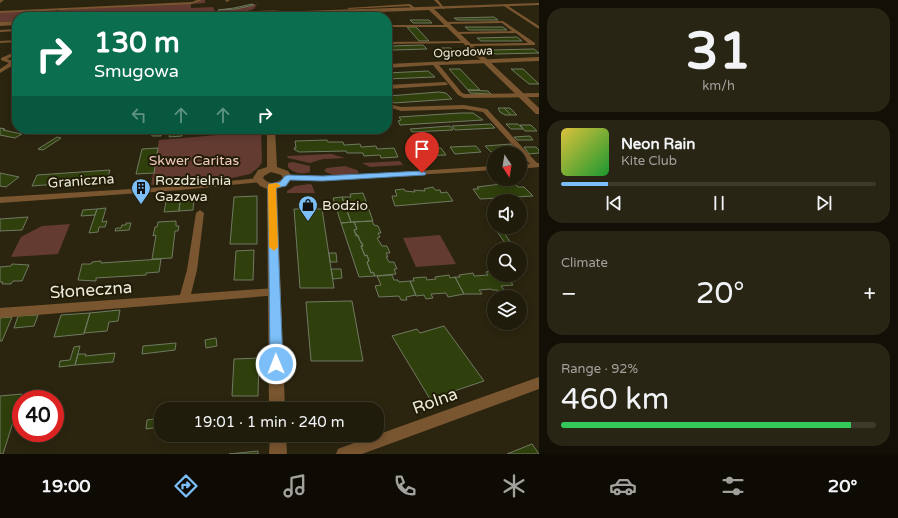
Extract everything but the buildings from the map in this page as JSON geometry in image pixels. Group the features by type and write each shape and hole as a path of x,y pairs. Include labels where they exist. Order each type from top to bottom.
{"street":[{"path":"117,6 120,0"},
{"path":"0,12 196,2 201,0"},
{"path":"436,0 444,8"},
{"path":"57,9 62,2"},
{"path":"261,12 266,9 268,3 272,12"},
{"path":"311,12 349,8 414,9 539,4"},
{"path":"505,5 539,28"},
{"path":"430,8 539,112"},
{"path":"403,21 407,26"},
{"path":"392,26 503,22 533,44 392,43"},
{"path":"0,24 12,23"},
{"path":"399,26 404,32"},
{"path":"0,31 12,30"},
{"path":"456,33 518,32"},
{"path":"408,37 412,42"},
{"path":"0,42 12,41"},
{"path":"12,54 3,59 12,63"},
{"name":"Ogrodowa","path":"392,66 539,60"},
{"path":"0,71 12,64"},
{"path":"435,64 460,94 464,96 539,95"},
{"path":"392,87 446,84"},
{"path":"392,107 401,109 464,107 485,110 537,166"},
{"path":"271,134 272,169"},
{"path":"527,167 537,166"},
{"path":"288,178 322,179 487,168"},
{"path":"272,169 283,171 288,178 283,184 272,186 262,183 259,180 259,175 263,171 272,169"},
{"name":"Graniczna","path":"0,200 181,188 259,180"},
{"path":"272,186 277,402"},
{"path":"184,299 192,270 200,213"},
{"name":"Słoneczna","path":"0,313 275,292"},
{"name":"Rolna","path":"343,454 539,383"},
{"path":"278,442 278,454"}],"green space":[{"path":"205,0 205,3 191,4 191,8 213,7 215,11 236,9 257,4 254,9 244,12 58,12 59,10 193,3"},
{"path":"56,10 55,12 12,12 12,21 0,22 0,12"},
{"name":"Skwer Caritas","path":"229,134 261,134 262,162 259,167 250,174 232,178 151,185 159,140"},
{"path":"331,154 345,158 323,159 310,163 288,158 287,156"},
{"path":"400,161 403,165 370,167 362,163"},
{"path":"293,162 310,166 310,172 301,173 292,171 288,167 288,163"},
{"path":"345,166 357,170 359,173 351,175 336,175 327,173 324,170 327,168"},
{"path":"312,185 315,193 287,193 287,191 295,186"},
{"path":"70,224 58,254 11,257 21,237 42,226"},
{"path":"440,235 456,264 416,267 403,238"}],"slow traffic":[{"path":"274,247 272,186 277,186"}],"place":[{"name":"Rozdzielnia Gazowa","path":"141,205"},
{"name":"Bodzio","path":"308,222"}],"route":[{"path":"276,364 272,186 283,184 288,178 322,179 422,173"}]}
